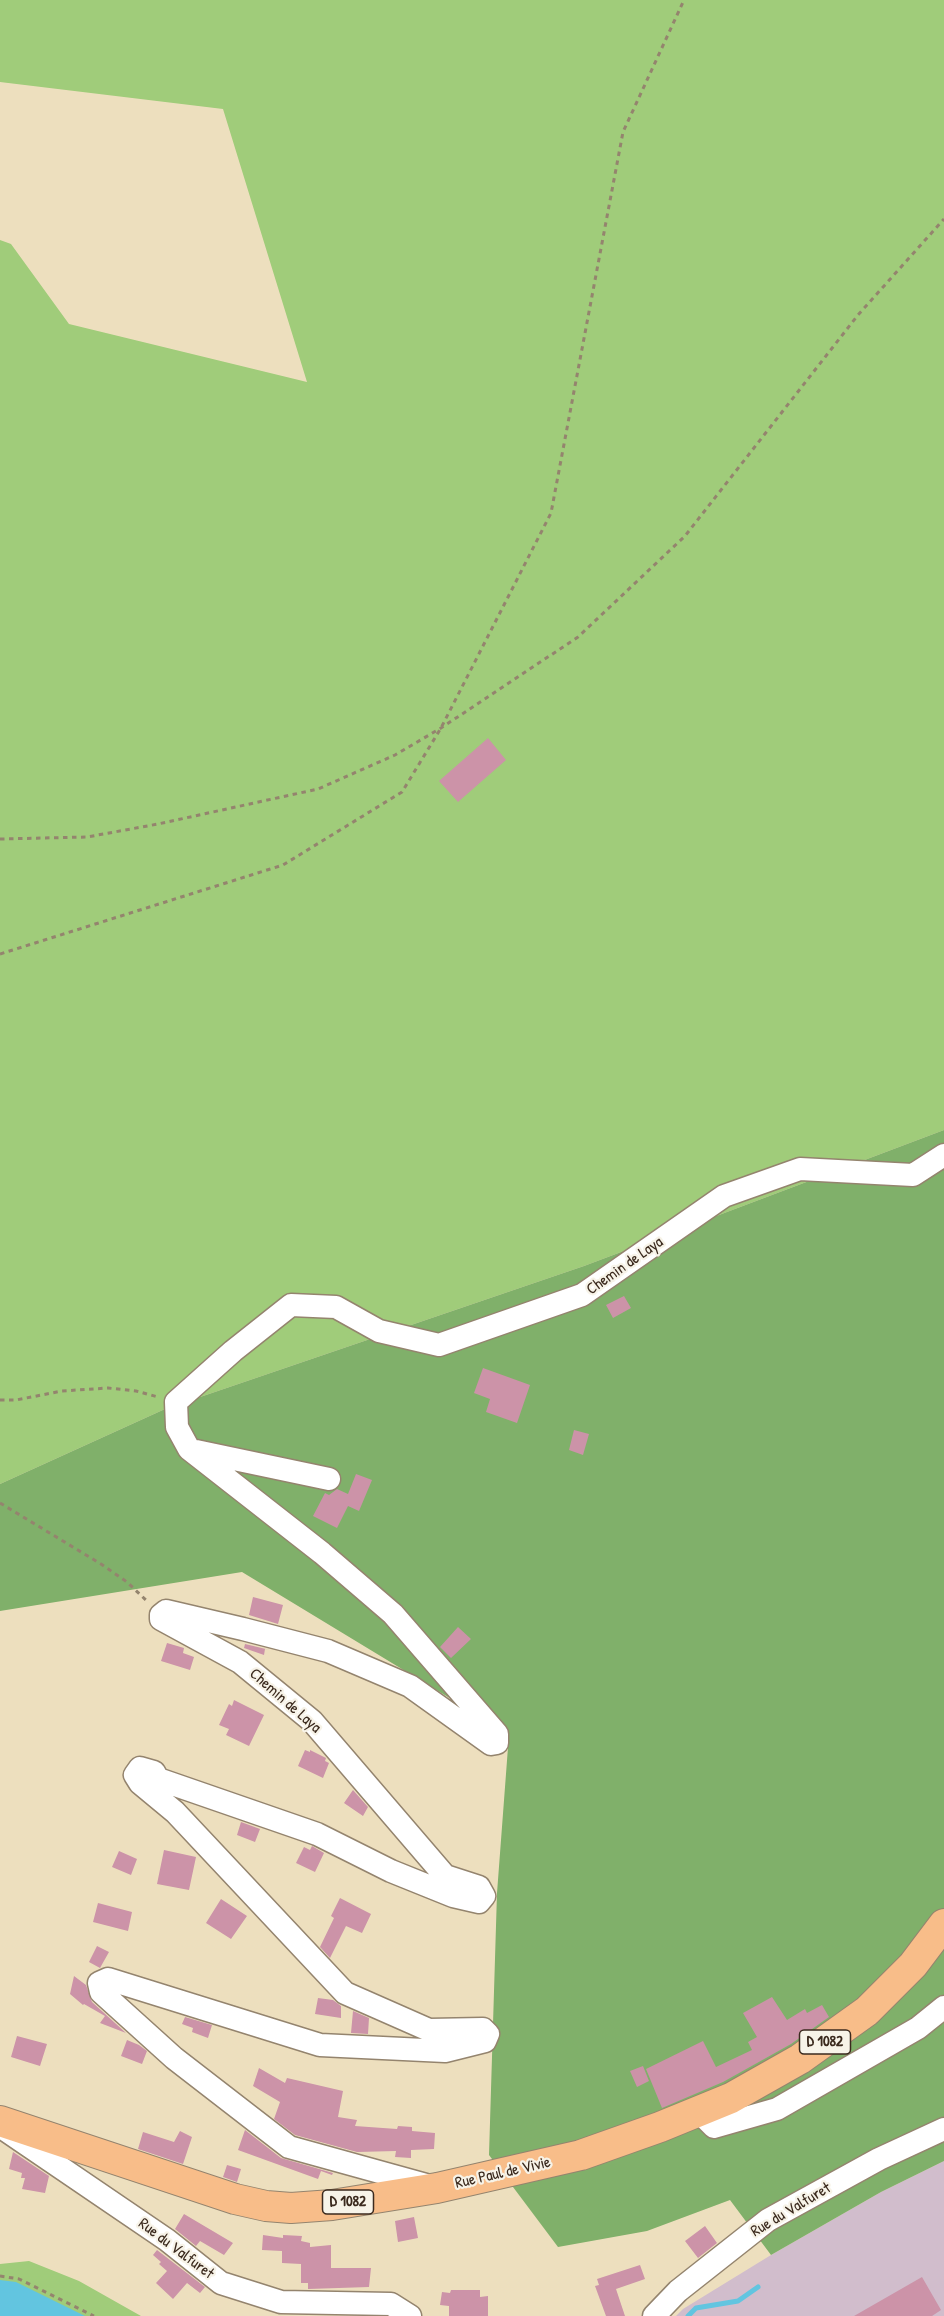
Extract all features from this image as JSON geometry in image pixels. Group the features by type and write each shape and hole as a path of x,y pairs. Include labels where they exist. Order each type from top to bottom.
{"main road":[{"name":"Rue Paul de Vivie","path":"0,2121 225,2196 266,2206 291,2208 332,2205 437,2188 581,2155 660,2127 731,2098 790,2065 867,2011 914,1965 944,1924"}],"street":[{"name":"Chemin de Laya","path":"176,1402 233,1351 291,1305 336,1307 379,1331 439,1345 582,1295 724,1196 800,1169 914,1175 944,1155"},
{"path":"161,1615 165,1611 171,1612 328,1651 410,1686 491,1744 497,1743 496,1734 393,1614 322,1553 189,1449 177,1427 176,1402"},
{"path":"189,1449 329,1479"},
{"name":"Chemin de Laya","path":"161,1615 164,1622 240,1662 312,1721 445,1876 479,1887 484,1896 479,1902 453,1896 391,1871 317,1834 158,1779 154,1772 140,1768 135,1774 140,1783 175,1812 345,1993 429,2030 483,2029 488,2034 485,2041 444,2051 320,2045 108,1979 99,1983 101,1992 174,2058 289,2147 437,2188"},
{"path":"698,2111 714,2127 777,2109 918,2028 940,2008"},
{"name":"Rue du Valfuret","path":"0,2127 167,2240 221,2283 281,2302 391,2304 410,2316"},
{"name":"Rue du Valfuret","path":"654,2316 678,2291 768,2220 879,2159 944,2129"}],"path":[{"path":"0,954 283,865 402,792 441,728 551,513 623,132 684,0"},
{"path":"0,839 87,837 318,789 395,755 441,728 578,638 685,536 858,315 944,219"},
{"path":"0,1400 16,1400 62,1391 108,1388 136,1391 176,1402"},
{"path":"0,1503 127,1582 161,1615"},
{"path":"0,2276 19,2279 94,2316"}],"shaded area":[{"path":"944,2161 944,2316 676,2316 683,2309 771,2255 881,2192"}],"green space":[{"path":"0,0 944,0 944,1130 584,1266 165,1409 0,1484 0,240 11,244 69,324 307,382 223,109 0,82"},
{"path":"944,1130 944,2161 881,2192 771,2255 730,2200 647,2231 558,2247 489,2155 497,1893 509,1734 242,1572 0,1611 0,1484 165,1409 584,1266"},
{"path":"29,2261 79,2281 141,2316 0,2316 0,2264"}],"water":[{"path":"0,2280 16,2282 85,2316 0,2316"}],"building":[{"path":"488,738 506,760 458,802 439,781"},
{"path":"624,1296 631,1308 613,1318 606,1305"},
{"path":"483,1368 530,1385 517,1423 486,1412 490,1399 474,1393"},
{"path":"574,1430 589,1434 583,1455 569,1450"},
{"path":"356,1474 372,1480 359,1511 348,1506 337,1528 313,1516 325,1493 329,1495 337,1489 348,1494"},
{"path":"253,1597 283,1605 278,1624 249,1615"},
{"path":"458,1627 471,1639 451,1658 440,1647"},
{"path":"167,1643 184,1648 183,1653 194,1657 190,1670 161,1661"},
{"path":"245,1644 270,1650 265,1649 264,1655 244,1648"},
{"path":"234,1700 264,1715 249,1746 226,1735 229,1729 219,1725 229,1704 232,1706"},
{"path":"305,1750 326,1758 325,1761 329,1763 323,1778 298,1766"},
{"path":"353,1790 368,1807 363,1816 344,1803"},
{"path":"241,1822 260,1829 255,1842 237,1835"},
{"path":"312,1846 324,1853 315,1872 296,1863 304,1847 310,1850"},
{"path":"164,1850 196,1857 189,1890 157,1884"},
{"path":"119,1851 137,1859 131,1875 112,1867"},
{"path":"340,1898 371,1914 362,1933 346,1926 330,1958 320,1947 334,1918 331,1916"},
{"path":"221,1899 247,1916 231,1939 206,1923"},
{"path":"98,1903 132,1912 128,1931 93,1922"},
{"path":"97,1946 109,1952 100,1968 89,1962"},
{"path":"74,1976 86,1985 92,2002 126,2033 100,2023 105,2016 83,2005 70,1994"},
{"path":"772,1997 787,2020 805,2009 807,2013 822,2005 829,2017 791,2044 723,2082 662,2108 646,2069 703,2041 716,2067 752,2050 748,2042 757,2037 743,2013"},
{"path":"318,1998 333,2000 341,2006 341,2018 315,2014"},
{"path":"353,2011 369,2018 368,2034 351,2033"},
{"path":"185,2017 212,2025 208,2038 192,2032 193,2028 182,2024"},
{"path":"17,2036 47,2044 40,2066 11,2057"},
{"path":"127,2040 147,2051 142,2064 121,2056"},
{"path":"643,2066 649,2081 637,2087 630,2071"},
{"path":"259,2068 285,2083 287,2078 343,2091 338,2117 357,2120 355,2126 397,2129 398,2126 412,2127 412,2131 435,2133 434,2149 411,2150 411,2158 395,2157 396,2151 357,2152 295,2135 274,2119 280,2102 253,2086"},
{"path":"245,2130 281,2158 333,2173 332,2175 321,2171 318,2179 238,2150"},
{"path":"180,2131 192,2137 183,2164 138,2149 143,2132 174,2142"},
{"path":"13,2152 49,2176 45,2193 22,2189 25,2178 21,2178 22,2173 9,2169"},
{"path":"227,2165 241,2169 237,2182 223,2177"},
{"path":"184,2214 233,2243 224,2255 200,2241 196,2246 175,2229"},
{"path":"414,2217 418,2238 398,2242 395,2221"},
{"path":"705,2226 717,2243 698,2258 685,2241"},
{"path":"263,2235 283,2238 283,2235 302,2236 301,2241 310,2243 310,2247 331,2245 331,2268 371,2268 369,2287 308,2289 308,2283 301,2283 301,2264 282,2263 282,2251 262,2250"},
{"path":"157,2250 205,2287 200,2293 187,2283 173,2299 156,2283 167,2271 153,2255"},
{"path":"640,2265 645,2279 616,2289 625,2316 606,2316 595,2286 599,2285 597,2279"},
{"path":"922,2277 941,2310 932,2316 854,2316"},
{"path":"451,2290 480,2290 480,2297 488,2296 488,2316 449,2316 449,2306 440,2305 442,2292 450,2293"}],"waterway":[{"path":"688,2316 696,2308 738,2301 758,2287"}]}
